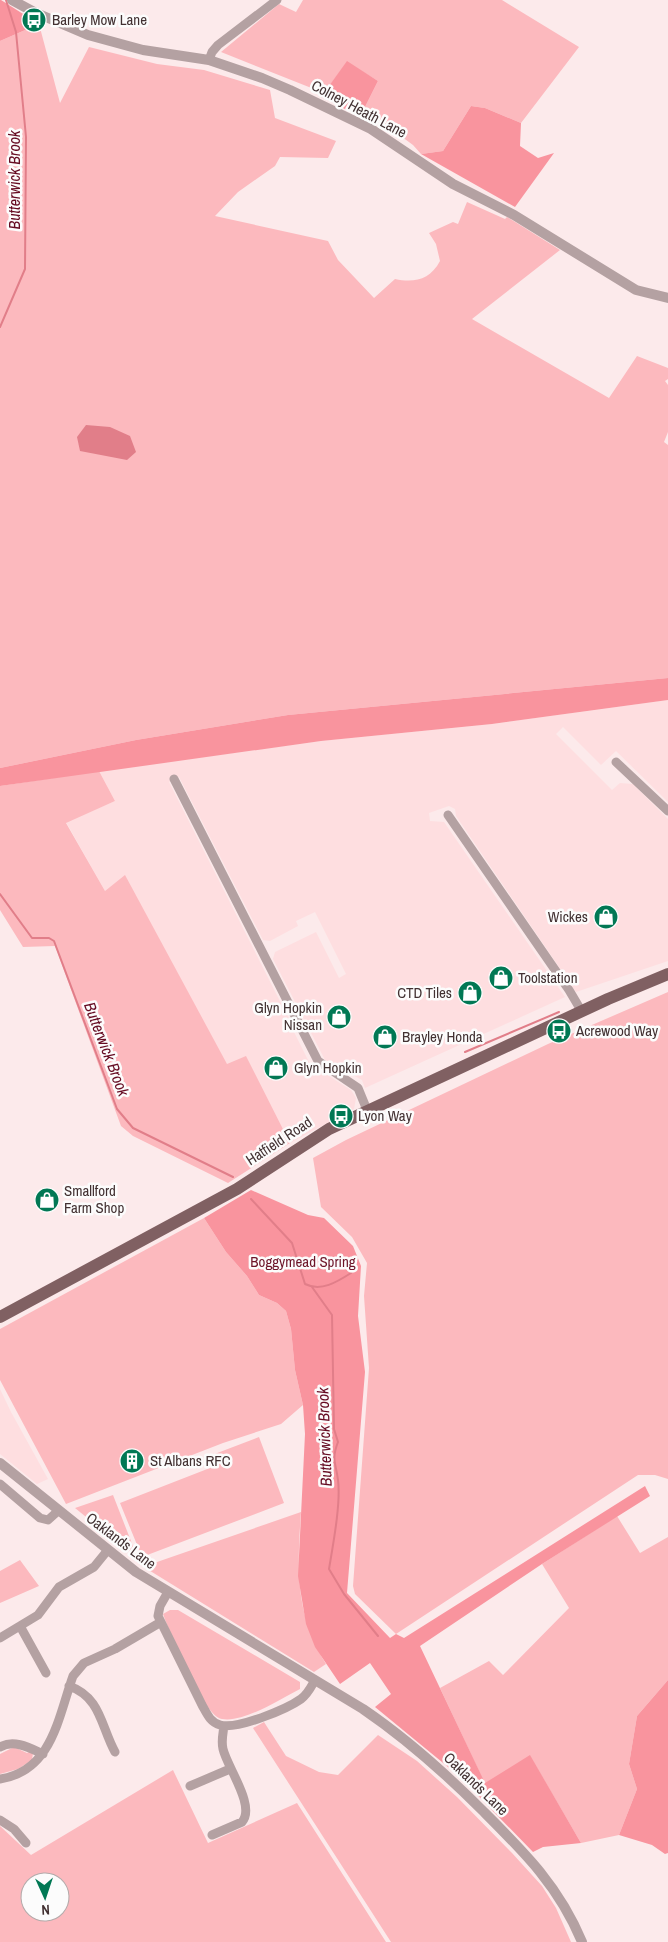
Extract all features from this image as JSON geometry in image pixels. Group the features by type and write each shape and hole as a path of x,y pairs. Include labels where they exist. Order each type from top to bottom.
{"main road":[{"name":"Hatfield Road","path":"0,1317 238,1189 312,1138 367,1110 668,974"}],"street":[{"name":"Colney Heath Lane","path":"12,0 88,35 144,50 209,60 262,78 349,117 454,184 514,215 623,283 636,290 668,298"},
{"path":"209,60 212,52 218,46 277,0"},
{"path":"616,762 668,811"},
{"path":"174,779 318,1061 358,1088 367,1110"},
{"path":"448,816 569,990 582,1012"},
{"name":"Oaklands Lane","path":"0,1463 107,1551 168,1592 315,1680 396,1732 458,1787 526,1854 564,1903 582,1942"},
{"path":"0,1484 44,1520 50,1519 58,1511"},
{"path":"0,1638 41,1612 59,1587 94,1566 107,1551"},
{"path":"168,1592 159,1609 161,1622 207,1715 214,1722 224,1726 249,1722 300,1700 315,1680"},
{"path":"0,1779 23,1772 34,1766 43,1754 69,1686 77,1670 84,1662 115,1649 161,1622"},
{"path":"20,1626 46,1673"},
{"path":"69,1686 85,1694 100,1713 108,1741 115,1752"},
{"path":"212,1835 245,1818 245,1802 222,1746 224,1726"},
{"path":"0,1747 10,1743 22,1745 43,1754"},
{"path":"190,1786 230,1769"},
{"path":"0,1820 14,1829 26,1843"}],"shaded area":[{"path":"303,0 502,0 579,47 521,123 485,108 471,106 443,151 421,154 413,145 364,109 378,81 347,62 324,93 221,52 279,4 296,12"},
{"path":"39,24 60,103 89,47 157,64 204,70 270,90 275,118 336,141 328,158 280,157 275,166 238,192 215,216 328,241 338,260 374,298 395,279 409,281 421,279 436,267 440,261 436,244 429,233 453,222 458,224 467,202 505,219 507,217 560,250 472,319 609,398 637,356 668,368 668,379 665,381 668,385 668,432 664,442 668,445 668,678 288,715 136,740 0,768 0,41"},
{"path":"86,425 110,427 130,436 136,452 127,460 80,451 77,437"},
{"path":"668,700 668,802 616,751 601,765 563,727 556,734 612,790 620,783 633,784 668,819 668,961 576,992 456,816 455,809 449,806 429,813 430,821 444,822 565,997 365,1088 362,1080 325,1060 273,959 275,952 316,932 339,978 346,974 315,912 296,921 298,926 270,941 263,940 179,777 169,782 310,1064 351,1090 356,1098 354,1109 290,1143 246,1057 227,1065 125,876 105,891 66,822 115,801 99,771 321,741 492,724"},
{"path":"99,771 115,801 66,823 105,891 125,875 227,1064 246,1056 290,1143 228,1183 133,1136 121,1126 55,946 23,947 0,910 0,786"},
{"path":"668,992 668,1479 655,1475 638,1475 396,1634 355,1594 353,1586 369,1368 364,1296 367,1263 352,1237 321,1207 313,1158 346,1140 548,1044"},
{"path":"204,1218 226,1252 247,1276 259,1295 277,1303 286,1311 291,1329 295,1370 303,1405 281,1424 223,1443 66,1504 0,1380 0,1329"},
{"path":"0,1389 48,1479 37,1484 0,1454"},
{"path":"259,1437 284,1503 142,1557 120,1503 215,1466 212,1455"},
{"path":"113,1495 138,1559 75,1508"},
{"path":"301,1512 300,1591 308,1627 326,1664 314,1672 139,1564 157,1562"},
{"path":"617,1516 640,1553 668,1537 668,1680 637,1716 629,1764 637,1789 619,1835 581,1843 530,1756 485,1784 440,1688 489,1661 503,1675 569,1608 542,1564"},
{"path":"20,1560 39,1586 0,1603 0,1571"},
{"path":"170,1610 178,1610 300,1682 300,1689 251,1714 231,1719 222,1719 214,1714 206,1704 188,1672 163,1614"},
{"path":"264,1722 286,1756 319,1772 338,1775 378,1735 417,1761 457,1797 542,1886 556,1908 571,1942 391,1942 253,1728"},
{"path":"14,1747 27,1753 31,1751 33,1753 32,1760 18,1769 0,1774 0,1754"},
{"path":"173,1770 208,1843 297,1803 386,1942 0,1942 0,1826 31,1855"}],"green space":[{"path":"1,0 39,24 0,41"},
{"path":"347,61 378,81 364,109 363,118 321,97"},
{"path":"471,106 485,108 521,123 520,146 538,158 554,153 515,207 421,154 443,151"},
{"path":"668,678 668,700 492,724 321,741 0,786 0,768 136,740 288,715"},
{"name":"Boggymead Spring","path":"251,1190 308,1215 324,1218 353,1246 361,1266 358,1316 365,1372 347,1593 390,1638 396,1634 404,1638 645,1486 650,1496 542,1564 420,1646 485,1783 530,1755 581,1843 543,1847 533,1852 459,1776 375,1707 391,1694 370,1663 340,1684 315,1647 306,1624 298,1576 305,1434 303,1405 295,1370 291,1329 286,1311 277,1303 259,1295 247,1276 226,1252 204,1218"},
{"path":"668,1680 668,1853 665,1854 652,1845 619,1835 637,1789 629,1764 637,1716"}],"waterway":[{"name":"Butterwick Brook","path":"0,327 25,269 26,137 16,32 6,0"},
{"name":"Butterwick Brook","path":"0,894 32,938 49,938 54,941 117,1109 133,1128 233,1177"},
{"path":"465,1052 559,1012"},
{"name":"Butterwick Brook","path":"251,1199 292,1243 305,1284 317,1287 329,1285 351,1273"},
{"name":"Butterwick Brook","path":"312,1287 332,1315 334,1429 338,1442 334,1457 339,1489 329,1569 344,1594 378,1636"}],"place":[{"name":"Barley Mow Lane","path":"34,20"},
{"name":"Wickes","path":"606,917"},
{"name":"Toolstation","path":"501,978"},
{"name":"CTD Tiles","path":"470,993"},
{"name":"Glyn Hopkin Nissan","path":"339,1017"},
{"name":"Acrewood Way","path":"559,1031"},
{"name":"Brayley Honda","path":"385,1037"},
{"name":"Glyn Hopkin","path":"276,1068"},
{"name":"Lyon Way","path":"341,1116"},
{"name":"Smallford Farm Shop","path":"47,1200"},
{"name":"St Albans RFC","path":"132,1461"}]}
